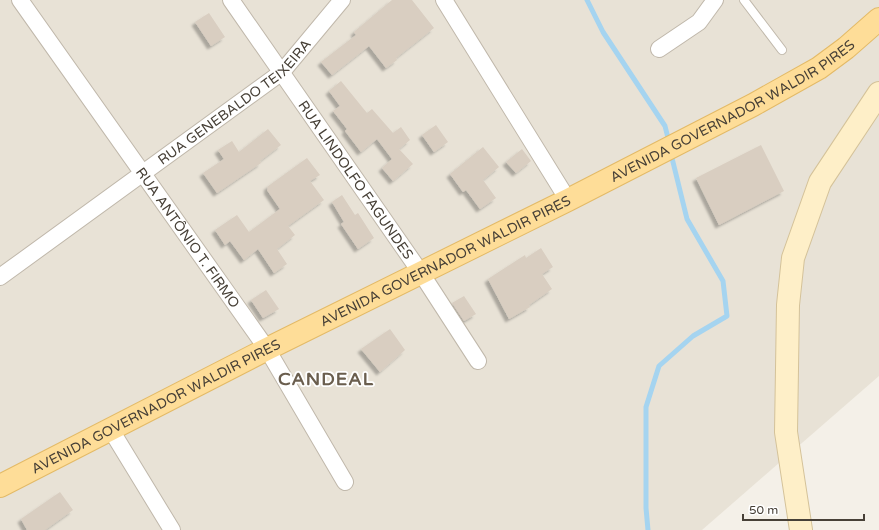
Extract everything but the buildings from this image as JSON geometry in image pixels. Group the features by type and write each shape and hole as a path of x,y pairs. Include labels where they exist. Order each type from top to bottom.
{"main road":[{"name":"AVENIDA GOVERNADOR WALDIR PIRES","path":"0,486 267,349 568,200 691,137 819,68 846,48 879,19"}],"street":[{"name":"RUA ANTÔNIO T. FIRMO","path":"20,0 267,349 345,482"},
{"name":"RUA LINDOLFO FAGUNDES","path":"231,0 421,273 478,361"},
{"name":"RUA GENEBALDO TEIXEIRA","path":"0,276 282,72 342,0"},
{"path":"444,0 568,200"},
{"path":"659,49 699,22 714,0"},
{"path":"801,530 786,432 788,305 793,258 820,182 879,93"},
{"path":"111,430 172,530"}],"lane":[{"path":"744,0 782,50"}],"shaded area":[{"path":"0,0 879,0 879,376 702,530 0,530"}],"waterway":[{"path":"587,0 603,32 665,126 669,142"},
{"path":"648,530 646,508 646,407 659,366 693,336 727,316 723,281 687,219 671,154"}],"district":[{"name":"CANDEAL","path":"326,379"}]}
